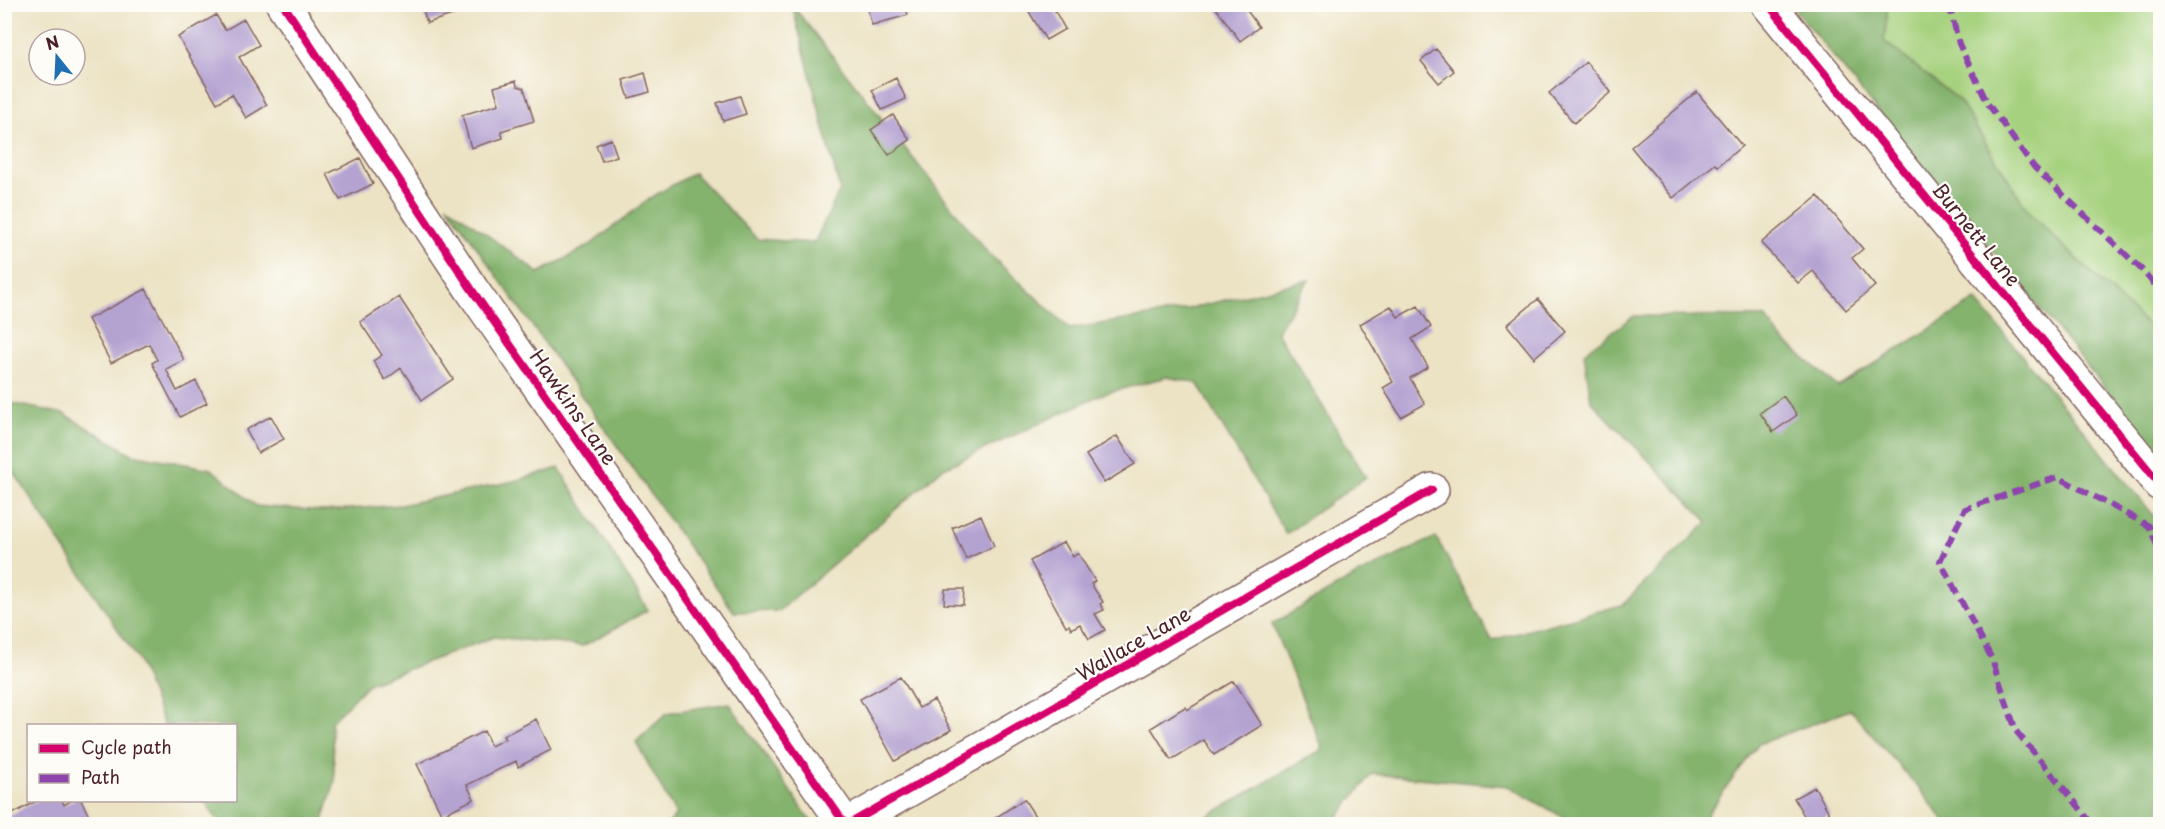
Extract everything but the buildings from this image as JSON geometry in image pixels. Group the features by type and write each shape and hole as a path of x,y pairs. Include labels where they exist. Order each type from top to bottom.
{"street":[{"name":"Hawkins Lane","path":"283,4 472,290 845,825"},
{"name":"Burnett Lane","path":"1768,4 2160,484"},
{"name":"Wallace Lane","path":"849,825 1432,490"}],"green space":[{"path":"792,5 987,252 1070,329 1179,311 1309,280 1277,332 1366,477 1286,534 1197,383 1166,377 1100,395 942,469 779,611 734,612 447,205 539,273 590,245 650,198 694,173 757,239 814,243 840,190"},
{"path":"1791,5 1888,5 1884,41 1960,102 2030,214 2160,336 2160,455"},
{"path":"1888,5 2160,5 2160,336 2030,214 1960,102 1884,41"},
{"path":"1976,300 2160,523 2160,824 1947,824 1850,710 1758,744 1708,813 1705,824 1575,824 1508,786 1372,774 1332,824 1194,824 1323,749 1272,624 1355,576 1436,537 1492,640 1622,605 1708,522 1591,401 1584,352 1634,316 1765,317 1781,338 1838,387"},
{"path":"5,402 64,414 132,454 211,469 256,506 324,511 401,505 514,481 559,468 648,610 583,646 494,637 368,684 331,722 335,782 322,824 220,824 205,802 237,802 237,724 164,724 138,660 5,459"},
{"path":"729,703 813,824 668,824 676,815 636,742 667,713"}],"marked path":[{"path":"1949,4 1959,44 1988,104 2034,167 2141,269 2160,291"},
{"path":"2092,824 2016,731 1992,659 1940,561 1965,509 2058,477 2149,526 2160,552"}],"cycle path":[{"path":"283,4 472,290 845,824"},
{"path":"1768,4 2160,484"},
{"path":"849,824 1432,490"}]}
